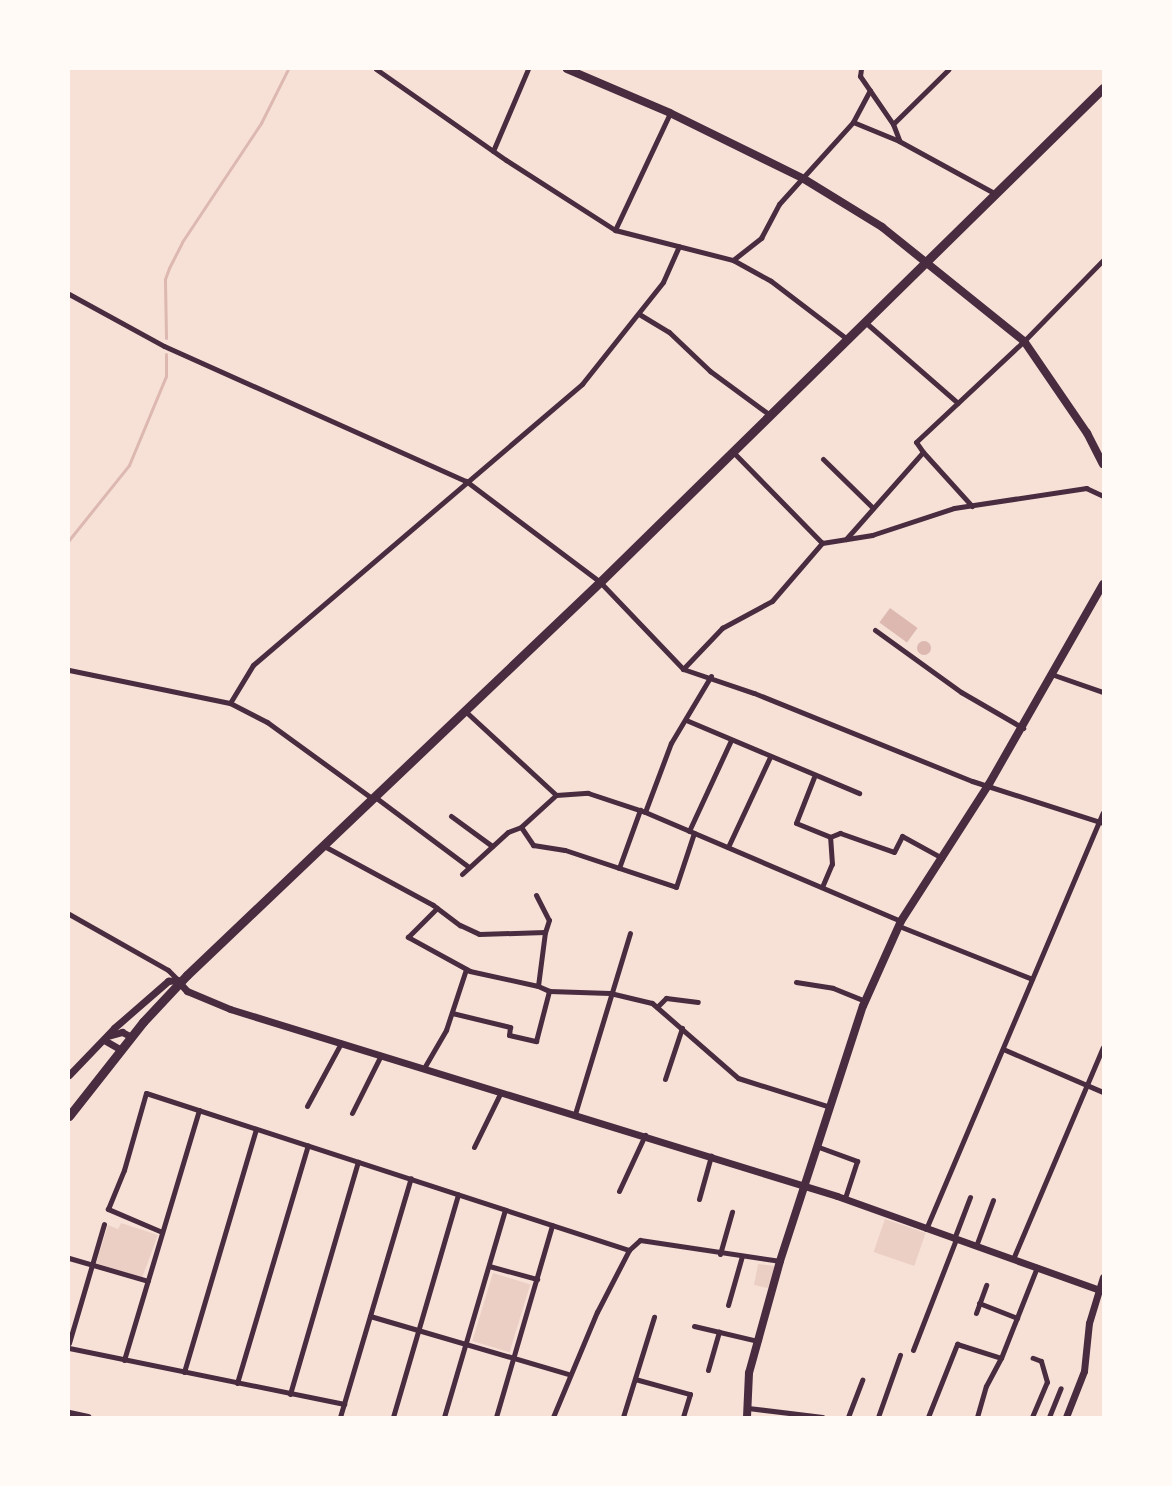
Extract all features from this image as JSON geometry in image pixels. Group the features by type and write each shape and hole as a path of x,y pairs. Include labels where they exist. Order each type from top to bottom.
{"highway":[{"path":"69,1116 121,1050 180,983 600,582 1103,88"}],"main road":[{"path":"567,69 670,112 804,179 851,206 927,260 1024,341 1087,433 1103,464"},
{"path":"747,1417 749,1373 801,1186 865,1001 901,924 1023,728 1103,584"}],"street":[{"path":"376,69 494,151 615,230 733,260 771,281 847,339"},
{"path":"494,151 528,69"},
{"path":"861,69 860,76 892,124 899,141"},
{"path":"892,124 949,69"},
{"path":"733,260 761,238 779,204 804,179 853,122 870,90"},
{"path":"615,230 670,112"},
{"path":"853,122 899,141 996,194"},
{"path":"230,703 253,665 582,384 663,282 679,246"},
{"path":"972,506 916,442 1024,341 1103,260"},
{"path":"69,294 164,346 466,481 600,582 683,669 711,676 972,781 989,784 1101,823"},
{"path":"639,314 669,332 710,371 770,415"},
{"path":"865,322 958,403"},
{"path":"733,452 822,543"},
{"path":"846,539 923,452"},
{"path":"823,459 873,508"},
{"path":"683,669 722,628 772,601 822,543 872,535 972,506 1086,488 1103,496"},
{"path":"875,630 961,692 1023,728"},
{"path":"69,670 230,703 267,722 469,867"},
{"path":"1054,675 1103,692"},
{"path":"619,868 671,743 711,676"},
{"path":"464,710 556,795"},
{"path":"686,720 814,777 859,793"},
{"path":"520,827 533,845 565,850 676,887 691,832 731,740"},
{"path":"728,847 770,757"},
{"path":"814,777 796,823 830,837 840,833 894,852 902,836 942,858"},
{"path":"462,874 508,832 520,827 556,795 588,794 642,811 1032,979"},
{"path":"926,1228 1101,823 1103,813"},
{"path":"451,816 492,846"},
{"path":"822,887 832,864 830,837"},
{"path":"324,846 437,908 479,934 545,932"},
{"path":"536,895 549,920 545,932 538,986"},
{"path":"437,908 408,937 466,969 538,986 549,992 610,993 657,1007 738,1078 827,1106"},
{"path":"69,914 168,970 187,991 230,1010 645,1135 845,1199 1100,1291"},
{"path":"574,1114 630,933"},
{"path":"424,1068 452,1013 466,969"},
{"path":"69,1075 168,981 180,983"},
{"path":"796,982 833,988 865,1001"},
{"path":"452,1013 510,1027 509,1035 536,1041 549,992"},
{"path":"657,1007 666,998 699,1002"},
{"path":"665,1079 682,1028"},
{"path":"104,1040 118,1032 132,1037"},
{"path":"104,1040 121,1050"},
{"path":"307,1106 341,1042"},
{"path":"1013,1259 1103,1047"},
{"path":"1003,1049 1103,1092"},
{"path":"352,1113 381,1055"},
{"path":"474,1147 501,1092"},
{"path":"162,1232 108,1209 124,1170 146,1093 629,1250"},
{"path":"124,1360 199,1110"},
{"path":"184,1372 256,1129"},
{"path":"619,1191 645,1135"},
{"path":"237,1383 308,1145"},
{"path":"815,1145 857,1161 845,1199"},
{"path":"699,1199 711,1156"},
{"path":"290,1394 358,1161"},
{"path":"340,1417 411,1178"},
{"path":"393,1417 458,1194"},
{"path":"913,1350 970,1197"},
{"path":"976,1246 993,1200"},
{"path":"444,1417 505,1210"},
{"path":"720,1254 732,1212"},
{"path":"69,1343 104,1224"},
{"path":"496,1417 552,1225"},
{"path":"553,1417 568,1374 629,1250 640,1240 653,1240 720,1254 780,1261"},
{"path":"728,1305 742,1256"},
{"path":"69,1258 148,1281"},
{"path":"489,1266 537,1279"},
{"path":"977,1417 986,1386 1037,1268"},
{"path":"1066,1417 1084,1371 1089,1323 1103,1277"},
{"path":"976,1313 986,1285"},
{"path":"979,1304 1017,1318"},
{"path":"370,1316 568,1374"},
{"path":"623,1417 654,1317"},
{"path":"694,1326 758,1341"},
{"path":"708,1370 719,1332"},
{"path":"928,1417 957,1344 1000,1358"},
{"path":"69,1348 344,1404"},
{"path":"878,1417 900,1355"},
{"path":"1032,1417 1047,1382 1041,1361 1033,1358"},
{"path":"635,1379 690,1394 683,1417"},
{"path":"848,1417 862,1380"},
{"path":"1050,1417 1061,1388"},
{"path":"748,1408 822,1417"},
{"path":"69,1413 88,1417"}],"shaded area":[{"path":"890,608 918,628 907,643 879,623"},
{"path":"924,641 929,643 931,648 929,653 924,655 919,653 917,648 919,643"},
{"path":"885,1219 926,1233 914,1266 874,1252"},
{"path":"121,1223 158,1235 142,1278 96,1263 108,1225 118,1229"},
{"path":"758,1264 775,1266 768,1288 754,1285"},
{"path":"493,1273 530,1284 510,1352 472,1341"}],"waterway":[{"path":"166,338 165,279 169,268 182,242 261,123 288,69"},
{"path":"69,540 129,465 166,376 166,354"}]}
